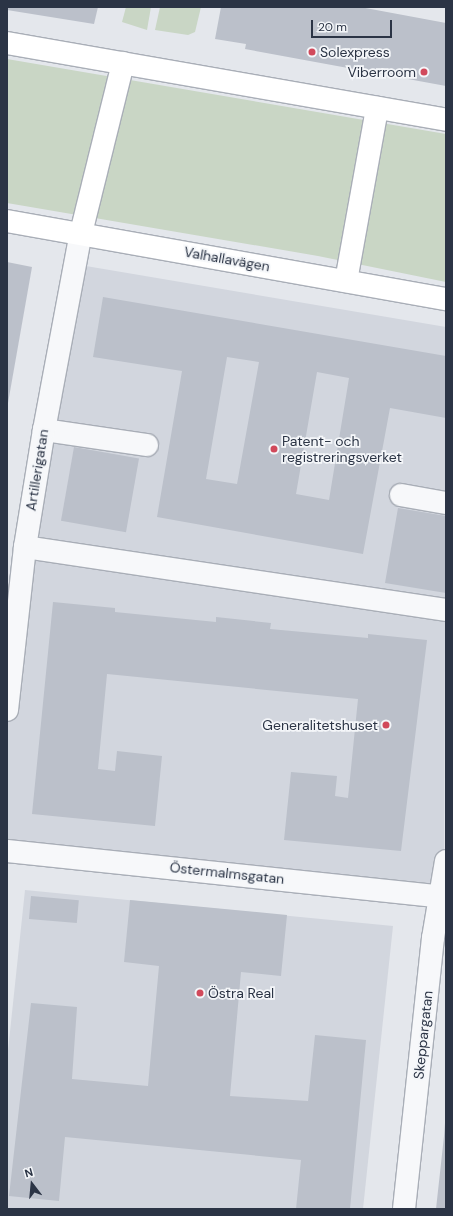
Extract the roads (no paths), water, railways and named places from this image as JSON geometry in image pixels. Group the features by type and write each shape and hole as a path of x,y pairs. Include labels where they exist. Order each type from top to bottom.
{"main road":[{"path":"7,43 446,120"},
{"path":"81,233 123,63"},
{"path":"346,281 377,108"},
{"name":"Valhallavägen","path":"7,221 446,299"}],"street":[{"name":"Artillerigatan","path":"7,710 25,547 44,430 81,233"},
{"path":"44,430 147,444"},
{"path":"401,495 446,503"},
{"path":"25,547 446,610"},
{"name":"Östermalmsgatan","path":"7,851 443,897"},
{"name":"Skeppargatan","path":"404,1209 433,938 443,897 446,861"}],"place":[{"name":"Solexpress","path":"312,52"},
{"name":"Viberroom","path":"424,72"},
{"name":"Patent- och registreringsverket","path":"274,449"},
{"name":"Generalitetshuset","path":"386,725"},
{"name":"Östra Real","path":"200,993"}]}
